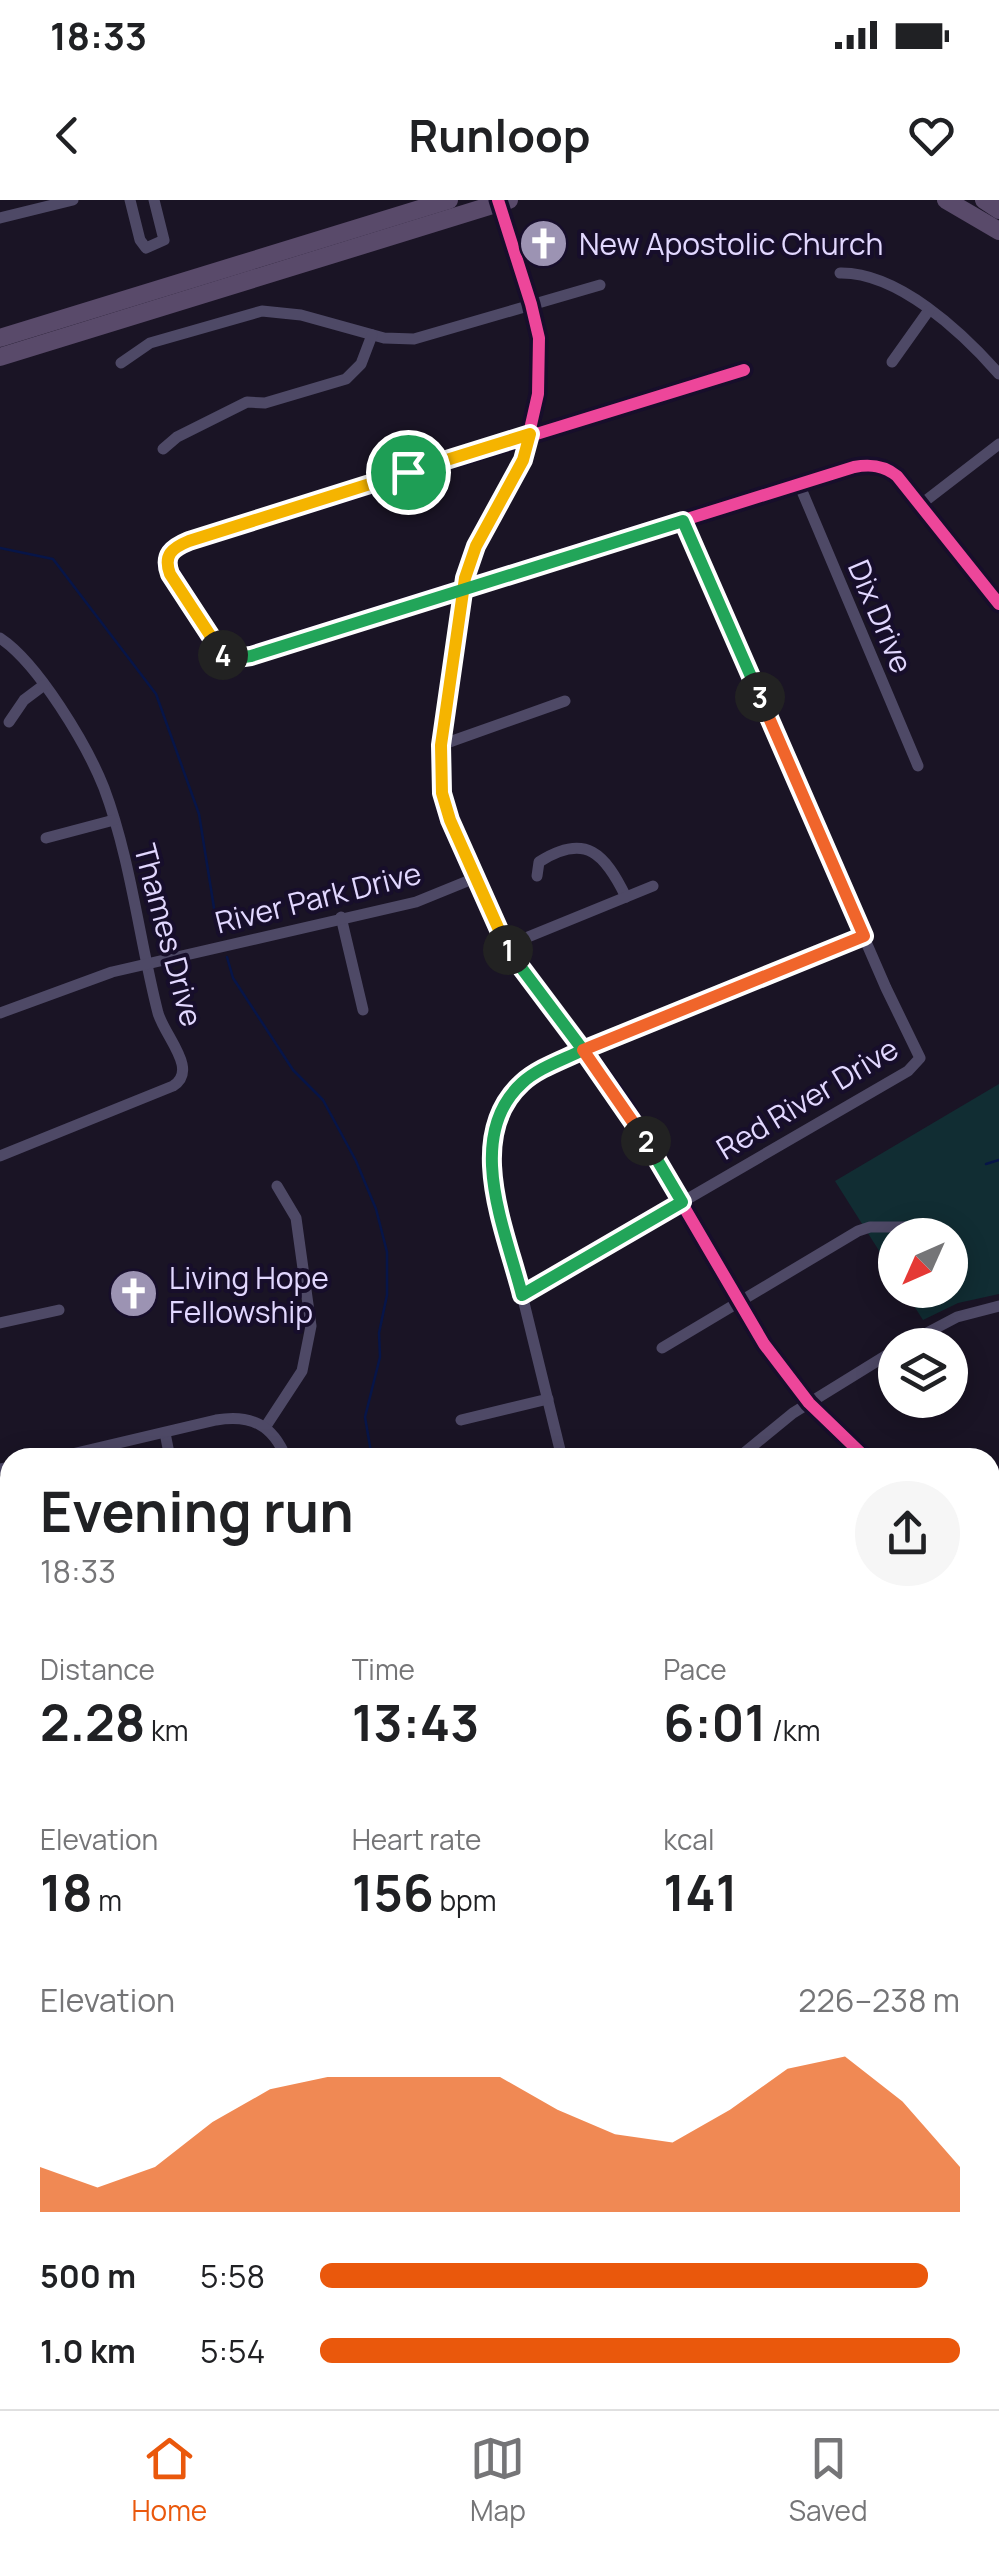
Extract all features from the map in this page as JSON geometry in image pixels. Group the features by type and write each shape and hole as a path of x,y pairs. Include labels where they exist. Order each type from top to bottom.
{"main road":[{"path":"0,338 449,200"},
{"path":"946,200 999,231"},
{"path":"984,200 999,210"},
{"path":"0,356 502,201"}],"street":[{"path":"0,218 73,200"},
{"path":"130,200 140,240 146,248 164,240 154,200"},
{"path":"502,201 538,338 538,394 530,434 513,481 476,546 463,590 441,745 442,793 456,838 506,946 625,1106 764,1344 809,1403 856,1448"},
{"path":"840,272 881,280 929,310 966,339 999,374"},
{"path":"122,363 150,343 252,312 275,310 398,340 434,336 600,285"},
{"path":"892,362 929,310"},
{"path":"163,449 178,437 247,402 265,403 346,379 361,364 372,334"},
{"path":"744,370 189,541 176,546 167,559 170,574 218,650 230,659 251,656 870,465 892,472 996,595"},
{"path":"920,505 999,444"},
{"name":"Dix Drive","path":"799,484 918,766"},
{"name":"Red River Drive","path":"522,1295 908,1072 919,1061 920,1053 896,1009 683,521"},
{"name":"Thames Drive","path":"0,638 20,653 44,685 93,765 114,820 164,1030 184,1066 179,1082 0,1156"},
{"path":"9,722 24,700 44,685"},
{"path":"441,745 564,702"},
{"path":"46,838 114,820"},
{"path":"536,876 539,862 576,846 588,849 612,868 626,897"},
{"name":"River Park Drive","path":"0,1013 80,982 416,902 474,878"},
{"path":"506,946 653,886"},
{"path":"341,917 362,1010"},
{"path":"560,1448 496,1191 491,1161 493,1135 502,1108 522,1082 583,1050 864,936"},
{"path":"266,1426 302,1372 312,1326 296,1218 277,1186"},
{"path":"662,1348 858,1231 878,1230"},
{"path":"936,1328 957,1317 999,1306"},
{"path":"0,1323 59,1310"},
{"path":"751,1448 809,1403 878,1360"},
{"path":"461,1420 548,1399"},
{"path":"99,1448 240,1418 266,1426 282,1448"},
{"path":"165,1433 168,1448"}],"green space":[{"path":"999,1084 999,1294 968,1301 968,1218 878,1218 878,1249 835,1181"},
{"path":"915,1308 948,1308 923,1320"}],"waterway":[{"path":"0,548 53,559 156,694 199,814 218,933"},
{"path":"227,957 233,978 293,1070 323,1100 356,1161 376,1209 387,1252 387,1295 379,1333 380,1357 365,1417 370,1448"},
{"path":"986,1164 999,1160"}],"cycle path":[{"path":"498,200 539,338 538,394 523,460 476,546 465,578 441,745 442,793 449,820 506,946 625,1106 764,1344 809,1403 856,1448"},
{"path":"744,370 189,541 170,552 167,566 218,650 230,659 238,659 854,467 871,466 897,476 999,604"}],"place":[{"name":"New Apostolic Church","path":"544,243"},
{"name":"Living Hope Fellowship","path":"134,1294"}],"route":[{"path":"408,472 176,546 167,559 170,574 218,650 230,659 251,656 448,594 463,590 480,585 683,521 864,936 583,1050 625,1106 682,1202 522,1295 496,1191 491,1161 493,1135 502,1108 522,1082 583,1050 516,963 462,854 442,793 441,745 448,682 460,602 463,590 465,578 476,546 523,460 530,434 408,472"}]}
